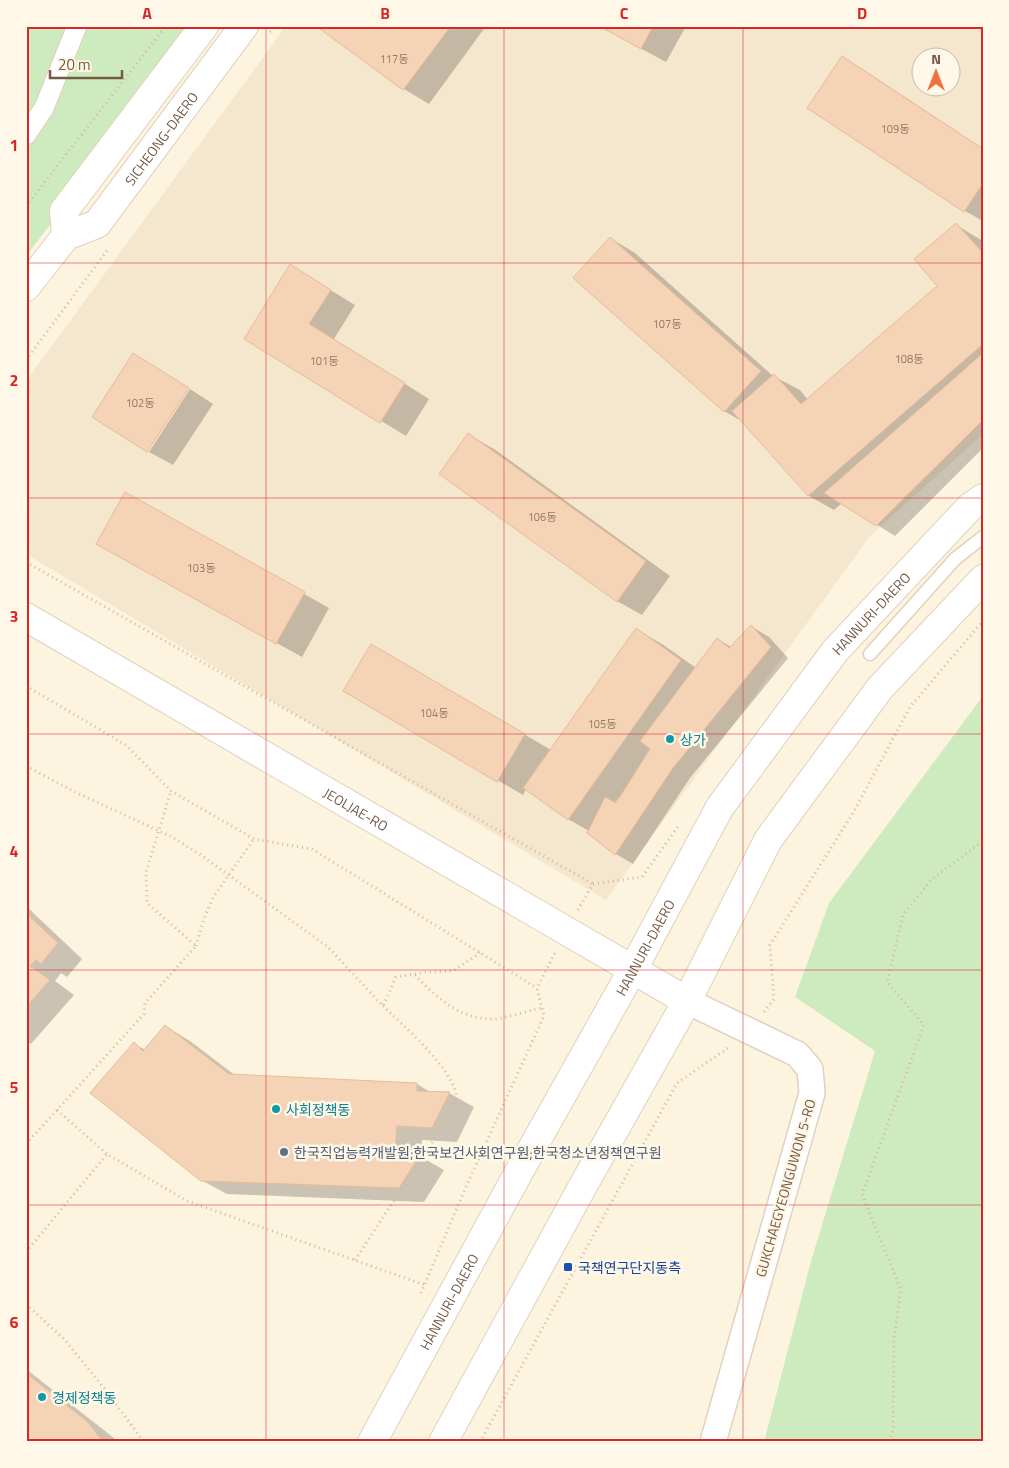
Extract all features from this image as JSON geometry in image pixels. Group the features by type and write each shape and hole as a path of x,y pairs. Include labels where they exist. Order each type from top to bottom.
{"street":[{"path":"26,135 44,108 78,26"},
{"path":"26,287 66,236 64,211 204,26"},
{"name":"SICHEONG-DAERO","path":"66,236 97,224 244,26"},
{"name":"HANNURI-DAERO","path":"372,1442 520,1170 633,969 720,807 835,651 970,507 983,498"},
{"path":"444,1442 584,1184 687,1001 768,840 880,688 983,579"},
{"name":"JEOLJAE-RO","path":"26,617 687,1001"},
{"name":"GUKCHAEGYEONGUWON 5-RO","path":"687,1001 798,1054 810,1069 812,1093 713,1442"}],"lane":[{"path":"870,654 955,559 983,537"}],"path":[{"path":"26,206 166,26"},
{"path":"26,562 593,884"},
{"path":"26,686 126,745 171,791 254,839 312,850 537,988"},
{"path":"26,766 73,791 159,831 201,855 328,947 451,1078 456,1096 450,1114 355,1260"},
{"path":"171,791 146,872 147,903 196,946"},
{"path":"26,1144 144,1014 145,1003 196,946 204,918 214,896 254,839"},
{"path":"890,1442 893,1427 894,1338 901,1290 862,1194 924,1025 887,982 903,915 932,878 983,841"},
{"path":"383,1006 396,977 452,970 480,953"},
{"path":"415,974 433,994 461,1014 489,1019 542,1008"},
{"path":"57,1110 107,1154 187,1201 425,1285"},
{"path":"26,1252 107,1154"},
{"path":"26,1304 65,1340 144,1442"}],"shaded area":[{"path":"286,26 983,26 983,434 870,536 606,900 26,554 26,381"}],"green space":[{"path":"26,26 191,26 53,221 26,256"},
{"path":"983,696 983,1442 764,1442 811,1261 875,1051 795,997 829,903"}],"building":[{"path":"321,26 451,26 403,90 320,29"},
{"path":"599,26 653,26 641,49"},
{"path":"842,56 983,149 983,183 964,212 807,108"},
{"path":"956,223 983,253 983,344 808,496 732,411 774,374 801,404 937,286 914,259"},
{"path":"610,237 761,371 724,412 573,278"},
{"path":"290,264 331,290 309,324 405,383 380,423 244,339"},
{"path":"133,353 189,388 147,452 92,417"},
{"path":"983,353 983,420 876,526 824,493"},
{"path":"468,433 646,561 617,602 439,474"},
{"path":"125,492 305,592 276,644 96,544"},
{"name":"상가","path":"751,625 771,647 673,768 615,855 587,833 605,797 616,803 650,749 640,741 717,638 729,648"},
{"path":"636,628 681,660 568,820 523,788"},
{"path":"371,644 525,734 497,782 343,691"},
{"path":"26,913 58,943 41,964 36,960 30,966 50,980 26,1007"},
{"name":"사회정책동","path":"165,1025 229,1074 417,1083 417,1091 450,1092 432,1128 397,1126 395,1154 420,1155 399,1188 201,1181 90,1093 134,1042 143,1051"},
{"name":"경제정책동","path":"26,1373 88,1422 103,1442 26,1442"}],"place":[{"name":"상가","path":"670,739"},
{"name":"사회정책동","path":"276,1109"},
{"name":"한국직업능력개발원;한국보건사회연구원;한국청소년정책연구원","path":"284,1152"},
{"name":"국책연구단지동측","path":"568,1267"},
{"name":"경제정책동","path":"42,1397"}]}
